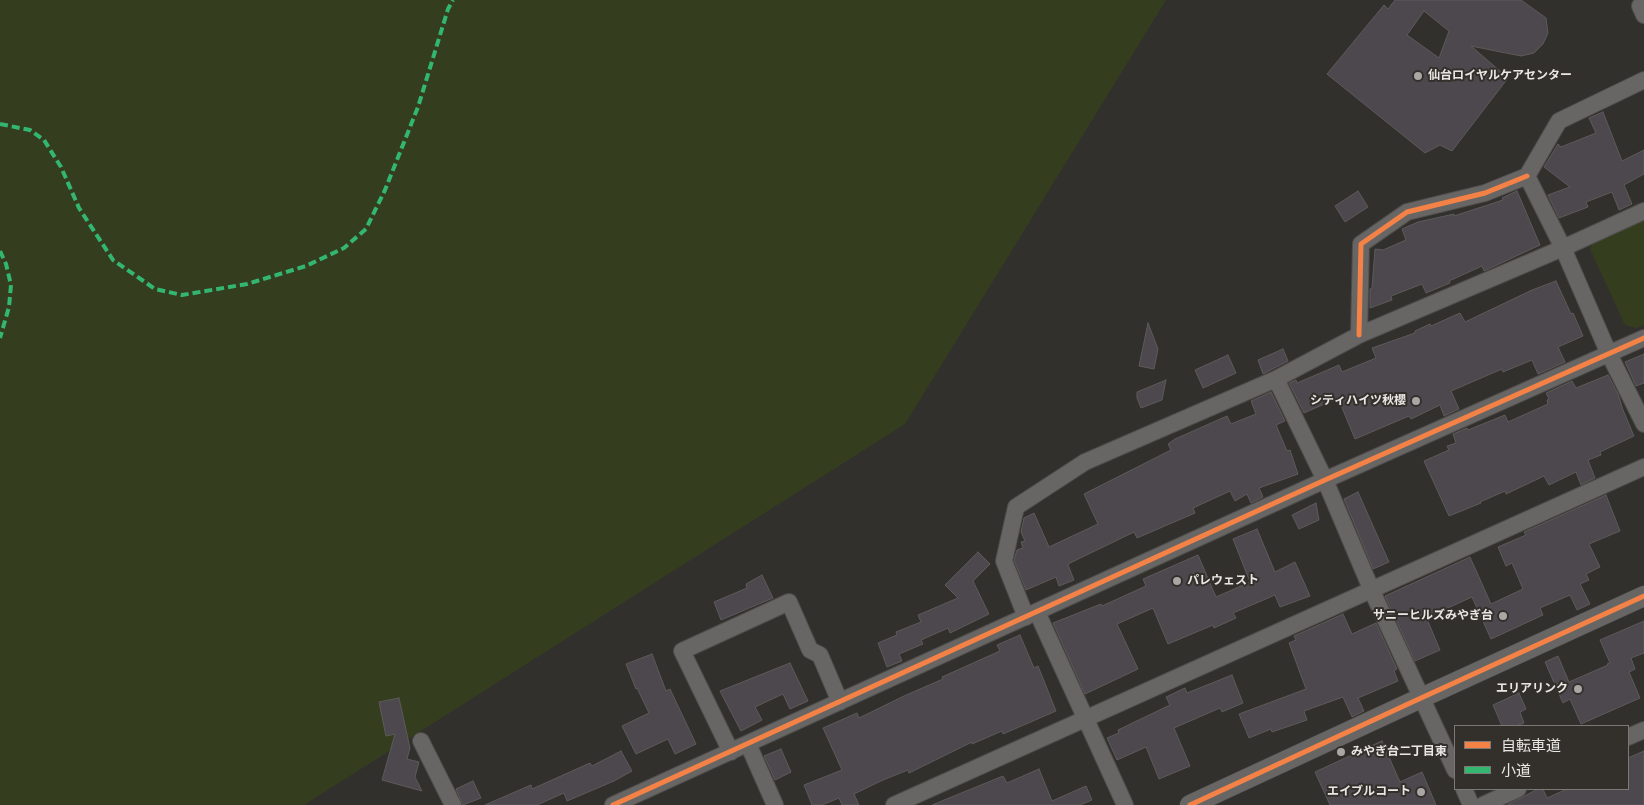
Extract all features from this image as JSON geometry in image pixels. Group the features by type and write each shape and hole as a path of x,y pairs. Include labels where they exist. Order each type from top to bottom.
{"street":[{"path":"1359,335 1361,244 1407,212 1485,193 1527,176 1559,121 1644,80"},
{"path":"1527,176 1563,248 1609,354 1644,424"},
{"path":"1125,805 1086,717 1004,561 1016,507 1085,462 1276,380 1359,335 1563,248 1644,210"},
{"path":"613,805 1325,480 1644,338"},
{"path":"1276,380 1325,480 1372,591 1454,768"},
{"path":"894,805 1644,467"},
{"path":"1190,805 1644,596"},
{"path":"731,752 682,651 789,602 810,650 820,655 840,702"},
{"path":"1629,738 1644,730"},
{"path":"421,741 452,805"},
{"path":"748,744 775,805"},
{"path":"1464,790 1471,805"},
{"path":"1483,805 1516,790"}],"green space":[{"path":"0,0 1166,0 905,424 304,805 0,805"},
{"path":"1644,218 1644,325 1636,328 1625,325 1590,249 1595,239"}],"building":[{"name":"仙台ロイヤルケアセンター","path":"1395,0 1521,0 1546,18 1548,33 1543,44 1534,53 1521,56 1471,46 1508,78 1452,151 1440,145 1425,153 1327,74 1384,5 1388,9","holes":["1424,11 1449,31 1439,58 1407,35"]},
{"path":"1603,112 1622,161 1644,150 1644,174 1624,185 1632,204 1619,210 1612,192 1586,202 1588,207 1559,218 1548,195 1570,187 1544,167 1558,144 1561,147 1596,133 1589,118"},
{"path":"1358,191 1368,207 1345,222 1335,206"},
{"path":"1517,191 1540,245 1484,271 1482,266 1426,293 1422,284 1391,296 1392,300 1370,308 1370,289 1372,288 1375,249 1383,250 1406,240 1402,229 1418,222 1454,214 1454,216 1503,200 1502,198"},
{"path":"1556,281 1583,336 1558,347 1565,362 1538,374 1532,360 1503,372 1502,369 1451,391 1459,409 1444,416 1440,405 1411,419 1409,416 1355,439 1338,398 1304,413 1289,383 1296,380 1297,383 1339,365 1342,372 1376,358 1372,348 1415,333 1415,331 1430,324 1431,326 1460,313 1465,322 1532,290"},
{"path":"1148,323 1158,349 1154,369 1139,366"},
{"path":"1283,349 1288,361 1263,374 1258,360"},
{"path":"1644,354 1644,383 1636,386 1625,362"},
{"path":"1228,355 1236,373 1203,388 1195,370"},
{"path":"1608,375 1618,394 1634,436 1600,452 1601,455 1588,460 1595,478 1581,485 1576,472 1549,485 1544,476 1506,494 1505,491 1449,516 1424,461 1449,450 1447,446 1456,443 1453,434 1505,415 1508,422 1548,404 1547,400 1549,399 1546,393 1572,381 1576,388"},
{"path":"1166,380 1162,400 1141,408 1137,392"},
{"path":"1271,392 1285,421 1276,425 1287,451 1290,450 1298,474 1259,488 1263,497 1251,503 1247,494 1235,501 1230,491 1193,508 1195,513 1137,538 1134,532 1070,563 1068,565 1074,580 1059,586 1056,577 1026,590 1014,560 1017,550 1023,548 1021,542 1025,541 1021,532 1024,518 1034,513 1049,547 1098,524 1084,494 1171,450 1168,444 1175,439 1227,416 1231,424 1256,414 1251,401"},
{"path":"1358,492 1389,562 1373,569 1344,499"},
{"path":"1606,495 1620,531 1589,544 1600,567 1586,574 1589,580 1580,584 1590,604 1577,610 1570,595 1540,608 1543,615 1491,639 1472,597 1427,619 1440,650 1415,661 1385,596 1470,557 1491,604 1523,589 1512,563 1506,566 1498,547 1526,535 1524,532"},
{"path":"1316,503 1319,520 1299,529 1292,515"},
{"path":"1257,529 1275,572 1295,562 1310,596 1280,607 1275,595 1233,613 1236,618 1214,628 1213,625 1168,644 1153,608 1117,624 1138,669 1085,694 1053,623 1101,604 1102,606 1146,586 1143,579 1198,555 1216,597 1250,582 1233,539"},
{"path":"978,552 990,564 973,581 989,614 950,633 948,628 921,640 923,644 899,654 902,661 887,667 878,643 897,635 896,632 921,622 918,615 958,598 945,585"},
{"path":"762,575 773,598 721,620 714,602 747,588 746,584"},
{"path":"1343,614 1352,634 1376,623 1397,669 1394,671 1398,681 1358,698 1364,711 1352,717 1343,697 1304,711 1307,720 1272,732 1271,729 1249,738 1239,714 1306,689 1289,643 1296,640 1294,636"},
{"path":"1644,621 1644,653 1631,658 1635,669 1629,672 1640,698 1581,724 1570,699 1563,703 1545,662 1558,656 1569,682 1610,663 1600,640"},
{"path":"1020,635 1034,668 1038,666 1056,711 1003,734 1002,731 972,744 972,742 909,773 908,770 883,780 854,794 859,805 842,805 839,798 822,805 812,805 804,785 842,770 823,728 857,713 859,718 943,679 942,677 1000,651 997,645"},
{"path":"652,654 666,691 670,689 696,744 675,754 668,739 636,754 622,726 649,713 636,689 626,664"},
{"path":"790,663 808,701 790,709 783,694 755,707 762,720 741,731 720,691"},
{"path":"1232,675 1243,703 1222,712 1220,708 1174,728 1190,766 1159,779 1146,747 1117,760 1107,738 1119,733 1118,730 1170,705 1166,697 1185,688 1187,693"},
{"path":"1519,693 1526,709 1520,712 1524,723 1519,725 1502,725 1493,705"},
{"path":"399,698 410,748 407,759 419,762 415,777 422,791 382,780 395,734 386,736 379,702"},
{"path":"1382,741 1400,782 1422,772 1436,805 1330,805 1315,772"},
{"path":"781,749 791,772 775,780 764,756"},
{"path":"621,751 632,771 614,781 567,801 564,793 537,805 485,805 531,785 532,789 590,763 592,766"},
{"path":"1644,751 1644,805 1507,805 1536,790 1543,790 1547,798 1565,790 1629,790 1629,758"},
{"path":"1039,769 1052,801 1086,786 1092,800 1080,805 932,805 1003,776 1007,783"},
{"path":"473,781 481,798 463,805 456,789"}],"marked path":[{"path":"0,124 30,130 44,140 61,167 79,208 113,260 155,289 182,295 247,284 306,266 344,248 366,229 385,190 418,107 448,9 453,0"},
{"path":"0,251 6,264 11,285 9,307 0,338"}],"cycle path":[{"path":"1359,335 1361,244 1407,212 1485,193 1527,176"},
{"path":"613,805 1325,480 1644,338"},
{"path":"1190,805 1644,596"}],"place":[{"name":"仙台ロイヤルケアセンター","path":"1418,76"},
{"name":"シティハイツ秋櫻","path":"1416,401"},
{"name":"パレウェスト","path":"1177,581"},
{"name":"サニーヒルズみやぎ台","path":"1503,616"},
{"name":"エリアリンク","path":"1578,689"},
{"name":"みやぎ台二丁目東","path":"1341,752"},
{"name":"エイブルコート","path":"1421,792"}]}
